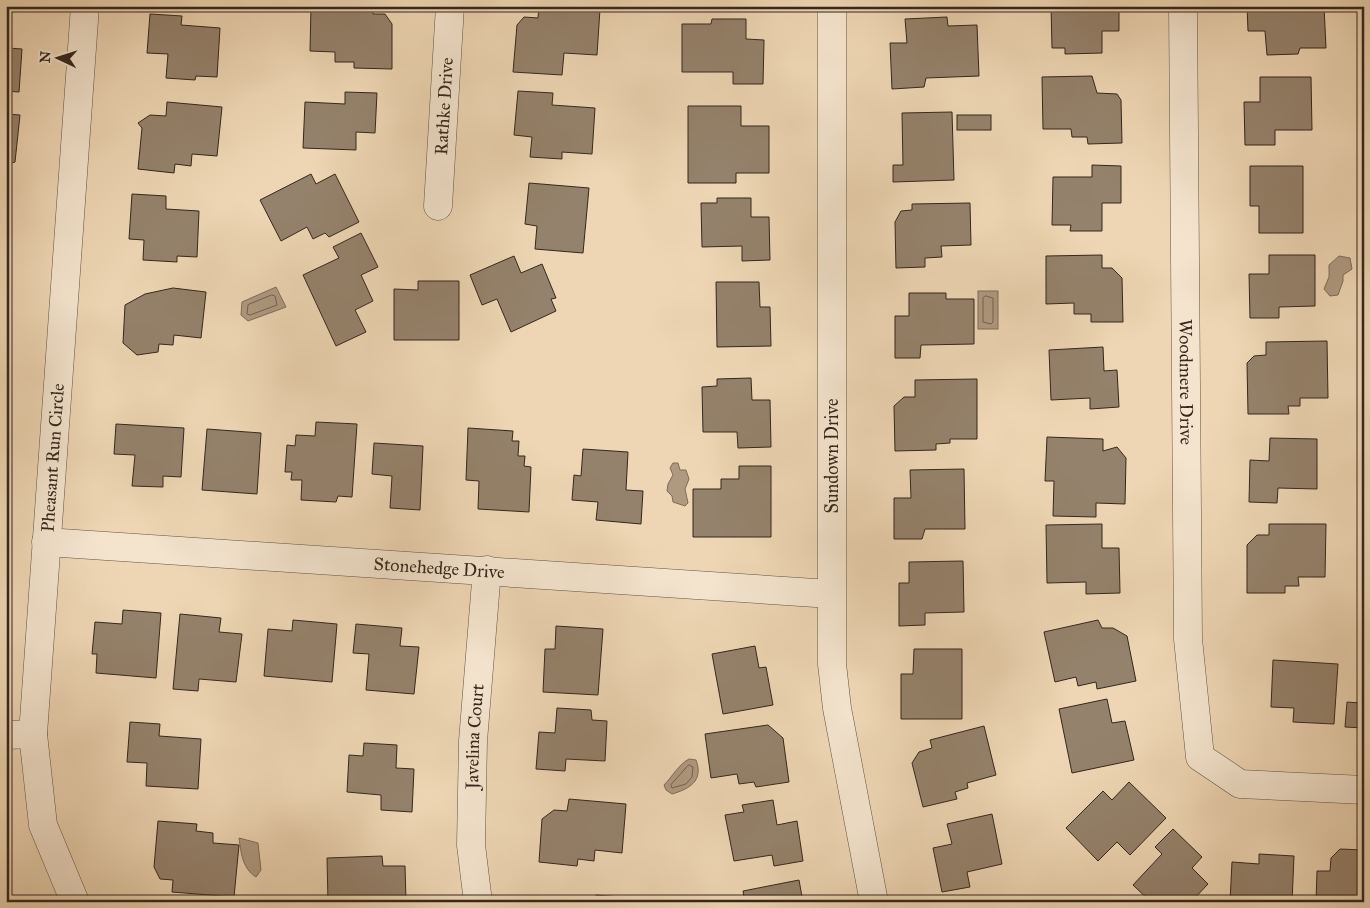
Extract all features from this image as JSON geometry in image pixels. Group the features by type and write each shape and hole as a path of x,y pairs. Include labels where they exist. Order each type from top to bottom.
{"street":[{"name":"Pheasant Run Circle","path":"75,902 43,824 33,734 85,6"},
{"name":"Rathke Drive","path":"438,206 450,6"},
{"name":"Sundown Drive","path":"832,6 832,664 837,708 874,902"},
{"name":"Woodmere Drive","path":"1184,6 1188,638 1200,758 1240,784 1364,790"},
{"name":"Stonehedge Drive","path":"46,542 831,594"},
{"name":"Javelina Court","path":"478,902 471,845 473,741 487,570"},
{"path":"6,735 33,734"}],"water":[{"path":"1339,256 1350,258 1352,269 1343,275 1338,295 1330,296 1324,289 1329,277 1329,265"},
{"path":"276,287 286,307 248,321 241,315 242,302"},
{"path":"978,291 998,291 998,329 978,329"},
{"path":"673,463 678,463 680,470 686,470 689,479 685,489 688,503 685,506 673,502 672,496 667,491 668,484 673,475 670,468"},
{"path":"689,759 696,760 698,773 696,779 689,787 672,794 666,790 664,785 679,767"},
{"path":"239,838 258,843 261,870 256,877 245,864"}],"building":[{"path":"311,6 373,6 373,14 385,14 392,24 392,69 354,68 354,62 335,62 335,52 310,51"},
{"path":"539,6 600,9 597,55 564,53 562,75 513,72 517,25 524,17 538,18"},
{"path":"1051,6 1119,6 1119,31 1102,31 1102,53 1065,54 1065,48 1052,48"},
{"path":"1247,6 1324,6 1326,48 1300,48 1298,54 1267,55 1265,31 1248,31"},
{"path":"150,14 182,16 181,25 220,28 217,77 196,76 195,80 166,78 168,54 147,53"},
{"path":"947,17 948,26 977,25 979,76 926,78 924,87 892,89 890,43 907,43 905,19"},
{"path":"712,19 746,19 746,39 764,40 763,84 733,84 733,72 682,72 682,24 711,24"},
{"path":"6,26 9,26 8,48 22,49 19,92 6,91"},
{"path":"1092,76 1097,93 1117,94 1121,100 1122,143 1088,144 1087,137 1072,137 1071,129 1043,129 1042,77"},
{"path":"1260,77 1311,77 1312,130 1275,130 1275,145 1245,145 1244,102 1260,102"},
{"path":"518,91 553,93 552,105 595,108 592,154 562,152 562,159 530,157 532,137 514,135"},
{"path":"345,92 377,93 375,133 356,132 356,150 303,148 305,102 345,104"},
{"path":"167,102 222,107 217,156 192,154 191,166 175,164 174,173 138,169 142,128 138,123 150,115 166,116"},
{"path":"688,106 741,106 741,126 769,126 769,173 736,173 736,183 688,183"},
{"path":"952,112 954,180 893,182 893,165 903,165 902,113"},
{"path":"6,114 20,115 15,162 6,165"},
{"path":"957,115 991,115 991,130 957,130"},
{"path":"1092,165 1121,166 1121,203 1102,203 1102,231 1070,231 1071,225 1052,225 1053,177 1092,177"},
{"path":"1250,166 1303,166 1303,233 1259,233 1259,206 1250,206"},
{"path":"311,174 316,184 335,174 359,222 329,237 325,233 313,239 307,227 281,241 260,200"},
{"path":"529,183 589,188 583,253 535,249 537,226 525,224"},
{"path":"132,194 166,196 166,209 199,211 197,257 177,256 177,262 143,260 144,240 129,239"},
{"path":"717,198 751,198 751,217 769,217 770,260 742,261 742,246 702,247 701,203 717,203"},
{"path":"970,203 971,245 941,246 942,257 925,258 925,267 896,268 895,222 901,211 912,210 912,204"},
{"path":"6,226 10,226 7,267 6,267"},
{"path":"361,233 378,267 361,275 373,301 355,310 366,332 336,346 303,275 339,258 333,247"},
{"path":"1102,255 1102,268 1112,268 1122,278 1123,322 1091,322 1091,314 1074,314 1074,303 1046,304 1046,256"},
{"path":"1269,255 1315,255 1315,306 1279,307 1279,318 1250,318 1249,274 1269,274"},
{"path":"514,256 521,273 542,264 556,298 551,299 556,311 511,332 497,299 482,305 470,275"},
{"path":"418,281 459,281 459,340 394,340 394,289 418,290"},
{"path":"716,282 759,282 760,307 770,307 771,346 717,347"},
{"path":"173,288 206,292 201,338 174,335 173,345 159,344 158,352 137,355 123,343 125,305 145,294"},
{"path":"909,293 946,293 946,299 974,299 974,344 921,345 920,358 895,358 895,316 909,316"},
{"path":"1327,341 1328,398 1300,398 1300,406 1288,406 1289,414 1248,414 1247,363 1254,356 1266,355 1266,342"},
{"path":"1103,347 1104,371 1117,370 1119,407 1090,409 1090,398 1051,400 1049,350"},
{"path":"751,378 752,400 770,400 771,447 738,448 737,432 703,432 702,387 717,386 717,379"},
{"path":"977,379 977,439 950,439 950,443 936,444 936,450 895,451 894,406 904,397 915,397 915,380"},
{"path":"316,422 357,424 352,497 338,496 336,502 301,500 302,480 291,480 292,472 285,472 287,445 295,446 296,435 315,436"},
{"path":"116,424 184,428 181,477 163,476 163,487 132,486 135,455 114,454"},
{"path":"468,428 513,431 512,441 519,441 518,456 525,456 524,466 531,467 529,512 478,509 479,481 466,480"},
{"path":"207,429 261,433 257,494 202,490"},
{"path":"1047,437 1103,439 1103,451 1117,447 1126,458 1125,504 1096,503 1096,517 1053,516 1054,481 1045,481"},
{"path":"1270,438 1317,439 1317,489 1278,488 1277,503 1249,502 1250,460 1269,461"},
{"path":"374,443 423,446 420,510 390,508 392,476 372,474"},
{"path":"583,449 628,452 626,490 643,491 641,524 596,520 598,502 572,500 574,475 581,476"},
{"path":"739,466 771,466 771,537 693,537 693,489 721,489 721,479 739,479"},
{"path":"964,469 965,529 925,529 922,539 894,539 894,498 911,498 910,470"},
{"path":"1102,524 1102,548 1119,548 1120,593 1086,594 1086,582 1047,583 1046,525"},
{"path":"1269,524 1326,524 1325,577 1298,577 1299,586 1285,586 1285,593 1247,593 1247,545 1257,535 1269,535"},
{"path":"963,561 964,612 925,613 925,625 899,626 899,583 909,583 909,562"},
{"path":"123,610 161,613 156,678 96,673 97,654 92,654 95,622 122,624"},
{"path":"180,614 221,618 219,632 242,634 236,682 199,679 198,691 173,689"},
{"path":"293,620 337,624 332,682 264,676 268,629 292,631"},
{"path":"1098,620 1102,628 1113,628 1127,636 1136,681 1097,689 1096,682 1078,686 1076,677 1055,682 1044,632"},
{"path":"356,624 402,628 400,646 419,647 414,694 366,690 369,654 353,653"},
{"path":"556,626 603,629 598,695 543,692 545,649 555,649"},
{"path":"755,646 759,668 766,667 773,705 723,714 712,654"},
{"path":"914,649 962,649 962,719 901,719 901,674 913,674"},
{"path":"1363,659 1364,728 1345,727 1347,702 1360,703"},
{"path":"1273,660 1338,664 1334,724 1293,722 1294,708 1271,707"},
{"path":"1107,699 1112,723 1125,721 1134,760 1072,773 1059,709"},
{"path":"557,708 591,710 592,720 607,721 605,761 566,759 565,771 536,769 539,732 555,733"},
{"path":"130,722 160,724 159,736 201,739 198,789 146,786 147,763 127,762"},
{"path":"768,725 783,738 789,782 756,787 754,782 739,784 737,774 711,778 705,734"},
{"path":"984,726 996,775 967,783 968,788 955,792 957,799 923,807 912,763 919,752 932,748 930,740"},
{"path":"364,743 397,745 396,768 414,769 412,812 381,810 381,795 347,792 349,755 363,756"},
{"path":"1129,782 1166,818 1130,855 1117,842 1098,861 1066,828 1103,791 1112,800"},
{"path":"569,799 626,804 622,853 595,850 594,861 578,859 577,866 539,862 542,819 554,810 567,811"},
{"path":"773,800 777,825 797,821 803,861 774,866 772,855 734,861 725,815 744,812 742,805"},
{"path":"992,814 1002,864 967,872 970,887 942,892 933,848 952,844 947,824"},
{"path":"158,821 197,824 196,831 213,833 213,843 239,845 234,897 172,892 173,880 160,879 154,867"},
{"path":"1173,829 1202,857 1192,868 1208,884 1191,902 1151,902 1133,885 1162,854 1155,847"},
{"path":"1340,849 1364,850 1364,900 1362,902 1316,902 1317,871 1330,871 1331,858"},
{"path":"1259,854 1294,856 1292,902 1230,902 1232,862 1259,864"},
{"path":"382,856 383,866 405,866 406,902 328,902 327,858"},
{"path":"799,880 803,902 745,902 743,891"},
{"path":"596,895 644,899 644,902 595,902"}]}
